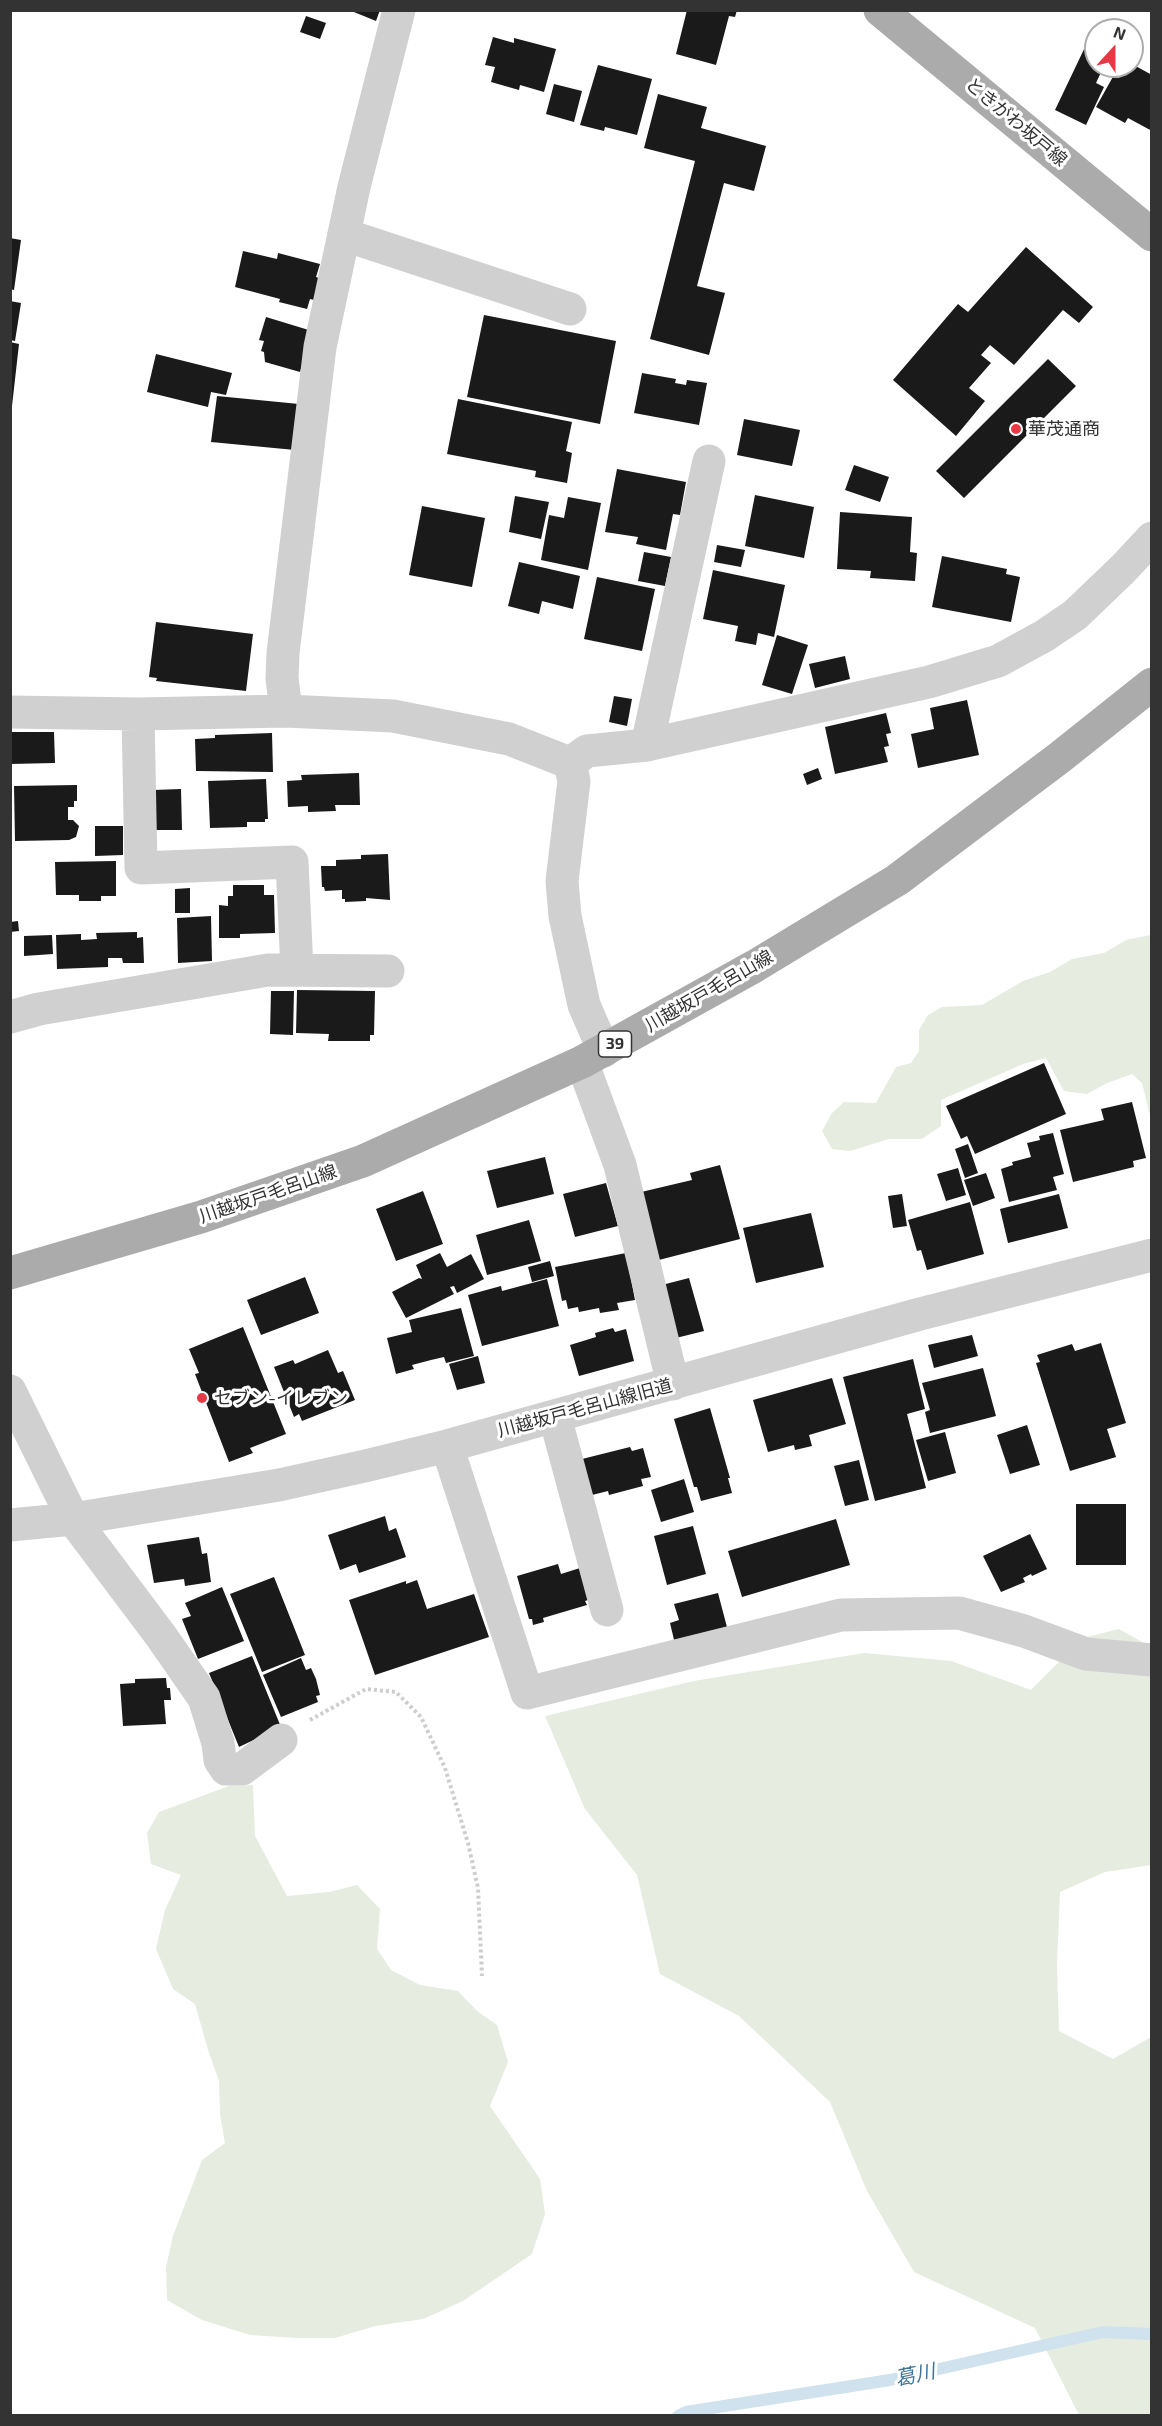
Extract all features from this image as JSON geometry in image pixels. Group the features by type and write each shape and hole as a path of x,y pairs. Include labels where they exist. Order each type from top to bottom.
{"main road":[{"name":"ときがわ坂戸線","path":"880,10 1152,235"},
{"name":"川越坂戸毛呂山線","path":"10,1274 201,1217 363,1161 593,1057 755,966 897,880 1059,758 1152,684"}],"street":[{"path":"286,711 282,678 283,652 320,347 354,186 399,10"},
{"path":"345,235 570,309"},
{"path":"647,745 709,461"},
{"path":"570,763 587,751 647,745 929,682 998,662 1075,615 1152,538"},
{"path":"10,712 138,714 286,711 393,716 509,739 570,763"},
{"path":"138,714 141,868 292,862 297,970"},
{"path":"570,763 574,781 562,881 565,916 593,1057 673,1384"},
{"path":"10,1017 39,1009 268,970 388,971"},
{"name":"川越坂戸毛呂山線旧道","path":"10,1525 73,1519 279,1485 447,1446 920,1314 1152,1255"},
{"path":"10,1391 73,1519 161,1636 204,1698 219,1743 220,1760 226,1768 242,1769 281,1740"},
{"path":"555,1417 608,1610"},
{"path":"447,1446 526,1693 841,1615 959,1613 1024,1631 1086,1654 1152,1660"}],"path":[{"path":"281,1740 324,1710 366,1689 396,1692 421,1717 445,1768 468,1843 478,1888 482,1976"}],"shaded area":[{"path":"1151,935 1151,1119 1142,1083 1132,1074 1107,1083 1087,1094 1064,1091 1046,1058 1023,1064 941,1100 941,1126 922,1139 889,1139 850,1151 832,1149 822,1131 832,1113 844,1102 876,1103 896,1067 911,1063 919,1051 919,1030 928,1015 942,1007 982,1005 1023,981 1050,972 1072,959 1104,953 1126,940"},
{"path":"1119,1629 1151,1647 1151,1865 1105,1872 1060,1892 1057,1964 1059,2031 1113,2059 1151,2037 1151,2415 1079,2415 1035,2328 914,2272 867,2191 830,2102 739,2016 660,1974 637,1875 585,1809 545,1716 694,1681 864,1653 951,1661 1031,1690 1083,1638"},
{"path":"253,1785 255,1836 287,1896 329,1892 357,1885 380,1909 377,1949 391,1970 420,1985 458,1991 477,2011 497,2025 508,2062 490,2106 540,2179 545,2214 532,2254 463,2301 423,2319 375,2326 335,2338 250,2335 202,2320 167,2300 166,2267 173,2236 202,2160 225,2143 220,2114 219,2081 195,2004 173,1989 156,1949 165,1910 181,1875 151,1864 147,1833 159,1812 229,1786"}],"building":[{"path":"349,10 380,10 376,21"},
{"path":"687,10 737,10 735,17 729,16 716,65 676,54"},
{"path":"306,16 326,23 320,39 300,32"},
{"path":"493,37 514,43 514,38 556,49 544,92 520,85 519,90 491,82 495,67 485,65"},
{"path":"1084,49 1084,78 1098,78 1096,83 1104,87 1086,125 1055,110"},
{"path":"598,65 652,79 637,135 605,127 604,131 580,125"},
{"path":"1144,71 1152,75 1152,131 1128,118 1125,123 1096,107 1112,78 1144,78"},
{"path":"554,84 582,91 574,122 546,114"},
{"path":"658,94 707,107 701,128 766,146 754,191 724,183 697,286 725,293 709,355 650,339 695,161 644,148"},
{"path":"10,238 21,240 14,290 10,289"},
{"path":"1026,247 1093,307 1079,323 1063,310 1014,365 990,345 981,355 991,363 969,388 985,401 956,436 893,380 958,304 968,312"},
{"path":"243,251 277,259 278,253 320,264 316,277 319,278 314,300 310,299 307,309 235,287"},
{"path":"10,301 21,303 15,341 10,340"},
{"path":"484,315 616,341 600,424 467,397"},
{"path":"266,317 312,331 300,372 265,362 264,352 261,351 264,341 259,340"},
{"path":"10,342 19,344 12,406 10,406"},
{"path":"156,354 232,373 226,395 211,392 208,407 147,392"},
{"path":"1048,359 1076,386 964,498 936,471"},
{"path":"642,373 676,379 675,383 686,385 687,380 707,383 699,425 634,413"},
{"path":"217,396 299,404 295,450 211,442"},
{"path":"458,399 572,422 566,451 572,453 567,483 535,477 536,471 447,454"},
{"path":"744,419 800,430 792,466 737,455"},
{"path":"854,465 889,477 880,502 845,490"},
{"path":"617,469 686,482 680,515 673,514 666,550 636,544 638,537 605,532"},
{"path":"755,495 814,507 804,558 745,546"},
{"path":"515,496 549,502 541,539 509,532"},
{"path":"568,497 601,503 588,570 541,560 549,515 564,518"},
{"path":"422,506 485,518 472,587 409,575"},
{"path":"840,512 912,517 910,552 917,553 915,581 870,578 871,571 837,569"},
{"path":"717,545 745,550 741,567 714,562"},
{"path":"644,552 671,557 665,586 638,581"},
{"path":"942,556 1007,569 1006,574 1020,577 1011,622 932,607"},
{"path":"519,562 580,576 573,609 542,601 539,614 508,606"},
{"path":"713,570 785,585 774,637 758,633 756,645 735,641 738,626 703,619"},
{"path":"597,577 655,589 642,651 584,639"},
{"path":"156,622 253,634 246,691 156,681 157,678 149,677"},
{"path":"777,635 808,645 792,694 762,685"},
{"path":"845,656 850,679 815,688 809,664"},
{"path":"614,696 632,699 627,726 609,722"},
{"path":"967,700 979,755 918,768 911,734 934,729 930,708"},
{"path":"886,713 891,733 886,734 889,746 884,747 888,762 835,774 825,727"},
{"path":"10,732 54,732 55,763 10,764"},
{"path":"272,733 273,772 196,771 195,739 215,738 215,735"},
{"path":"818,768 822,779 807,785 803,774"},
{"path":"359,773 360,805 335,805 336,811 308,812 308,806 288,807 287,781 302,780 301,775"},
{"path":"266,779 268,819 265,819 265,822 247,822 247,827 210,828 208,781"},
{"path":"77,785 77,801 74,801 74,807 68,807 68,820 73,820 79,826 76,837 69,840 15,841 14,786"},
{"path":"181,789 182,830 153,830 153,790"},
{"path":"95,826 123,826 123,855 95,856"},
{"path":"388,854 390,900 366,898 366,901 345,902 345,899 342,899 342,890 325,891 322,887 321,866 336,866 336,860 361,859 361,855"},
{"path":"116,861 116,896 101,896 101,901 79,901 79,895 56,895 55,862"},
{"path":"233,885 264,885 264,895 274,895 275,933 240,934 240,938 219,938 219,905 228,906 228,896 233,896"},
{"path":"190,888 190,913 175,913 175,889"},
{"path":"211,916 212,961 178,963 177,918"},
{"path":"18,921 19,931 10,932 10,922"},
{"path":"137,932 137,938 143,937 144,963 123,963 122,958 108,958 108,967 57,969 56,935 81,934 81,940 97,939 96,933"},
{"path":"52,935 53,954 24,956 24,936"},
{"path":"297,990 375,991 374,1035 370,1035 370,1041 328,1041 329,1034 296,1033"},
{"path":"271,991 294,991 293,1035 270,1034"},
{"path":"1044,1063 1066,1114 975,1154 967,1136 961,1139 946,1106"},
{"path":"1132,1102 1146,1158 1133,1161 1134,1167 1073,1182 1060,1130 1104,1120 1101,1109"},
{"path":"1053,1133 1064,1174 1053,1177 1057,1190 1009,1202 1001,1169 1013,1165 1012,1162 1031,1157 1027,1143 1040,1140 1039,1136"},
{"path":"968,1144 978,1173 965,1178 955,1149"},
{"path":"545,1157 554,1194 497,1208 487,1171"},
{"path":"720,1165 740,1239 655,1261 637,1193 692,1180 690,1173"},
{"path":"958,1168 966,1195 946,1201 937,1174"},
{"path":"986,1173 995,1198 973,1206 964,1180"},
{"path":"606,1183 618,1226 575,1237 563,1194"},
{"path":"423,1191 443,1244 396,1261 376,1209"},
{"path":"902,1194 907,1226 893,1228 888,1196"},
{"path":"1059,1194 1068,1228 1008,1243 1000,1209"},
{"path":"970,1202 984,1254 927,1270 921,1250 917,1251 908,1220"},
{"path":"811,1213 824,1267 756,1283 743,1228"},
{"path":"529,1220 541,1261 487,1275 476,1235"},
{"path":"440,1253 447,1267 471,1254 484,1279 457,1293 454,1286 450,1287 454,1294 406,1318 392,1292 419,1278 422,1279 416,1265"},
{"path":"626,1253 635,1300 617,1303 619,1310 600,1313 599,1308 579,1312 578,1307 568,1309 566,1300 562,1301 555,1267"},
{"path":"550,1261 554,1276 532,1282 528,1267"},
{"path":"305,1277 319,1313 261,1335 247,1300"},
{"path":"689,1278 704,1331 672,1339 658,1286"},
{"path":"547,1279 559,1326 482,1346 468,1295 501,1286 502,1291"},
{"path":"461,1308 474,1356 446,1363 444,1357 431,1360 412,1365 414,1369 396,1374 387,1338 412,1332 409,1320"},
{"path":"243,1327 286,1434 250,1448 253,1453 229,1462 195,1374 199,1373 189,1349"},
{"path":"613,1328 615,1332 626,1329 634,1361 579,1376 570,1345 596,1337 595,1333"},
{"path":"972,1335 978,1356 934,1368 928,1345"},
{"path":"1101,1343 1126,1423 1107,1429 1116,1457 1070,1471 1036,1363 1040,1362 1037,1355 1072,1344 1075,1351"},
{"path":"328,1350 338,1373 343,1371 355,1400 302,1421 299,1414 294,1417 274,1367 293,1360 295,1364"},
{"path":"478,1356 485,1383 457,1390 449,1364"},
{"path":"913,1359 925,1409 907,1414 926,1488 875,1501 843,1377"},
{"path":"983,1368 996,1416 930,1433 925,1412 930,1410 922,1383"},
{"path":"832,1378 846,1424 809,1435 812,1446 795,1450 794,1445 768,1452 753,1400"},
{"path":"710,1408 730,1478 728,1478 732,1493 701,1501 697,1487 694,1487 674,1419"},
{"path":"1027,1425 1040,1465 1010,1474 997,1435"},
{"path":"945,1432 956,1473 928,1481 916,1440"},
{"path":"630,1447 632,1451 643,1448 651,1477 641,1479 643,1486 609,1495 608,1491 592,1495 582,1459"},
{"path":"859,1460 869,1500 845,1506 834,1466"},
{"path":"684,1479 694,1512 661,1522 651,1490"},
{"path":"1076,1504 1126,1504 1126,1565 1076,1565"},
{"path":"385,1516 389,1531 396,1528 406,1557 359,1573 356,1564 340,1570 328,1535"},
{"path":"836,1519 850,1565 742,1597 728,1551"},
{"path":"693,1526 706,1574 667,1585 654,1536"},
{"path":"1030,1534 1047,1569 1023,1578 1025,1582 1001,1592 983,1556"},
{"path":"199,1537 202,1554 207,1553 211,1582 185,1586 184,1579 154,1583 147,1545"},
{"path":"558,1564 561,1574 580,1568 588,1600 585,1601 587,1605 543,1618 544,1622 533,1625 532,1619 529,1619 517,1576"},
{"path":"274,1577 305,1655 262,1672 230,1594"},
{"path":"417,1580 427,1609 474,1594 489,1637 375,1675 349,1600 406,1581 406,1584"},
{"path":"222,1587 244,1641 198,1659 182,1619 191,1616 185,1603"},
{"path":"718,1593 728,1631 675,1644 670,1623 679,1620 674,1604"},
{"path":"252,1656 281,1727 239,1747 209,1673"},
{"path":"301,1658 306,1670 311,1668 316,1679 320,1695 316,1696 318,1702 281,1717 263,1675"},
{"path":"166,1678 171,1700 164,1700 166,1724 123,1726 120,1684 135,1683 135,1679"}],"waterway":[{"name":"葛川","path":"678,2416 686,2412 890,2380 1103,2332 1152,2334"}],"place":[{"name":"華茂通商","path":"1016,429"},
{"name":"セブン-イレブン","path":"202,1398"}]}
